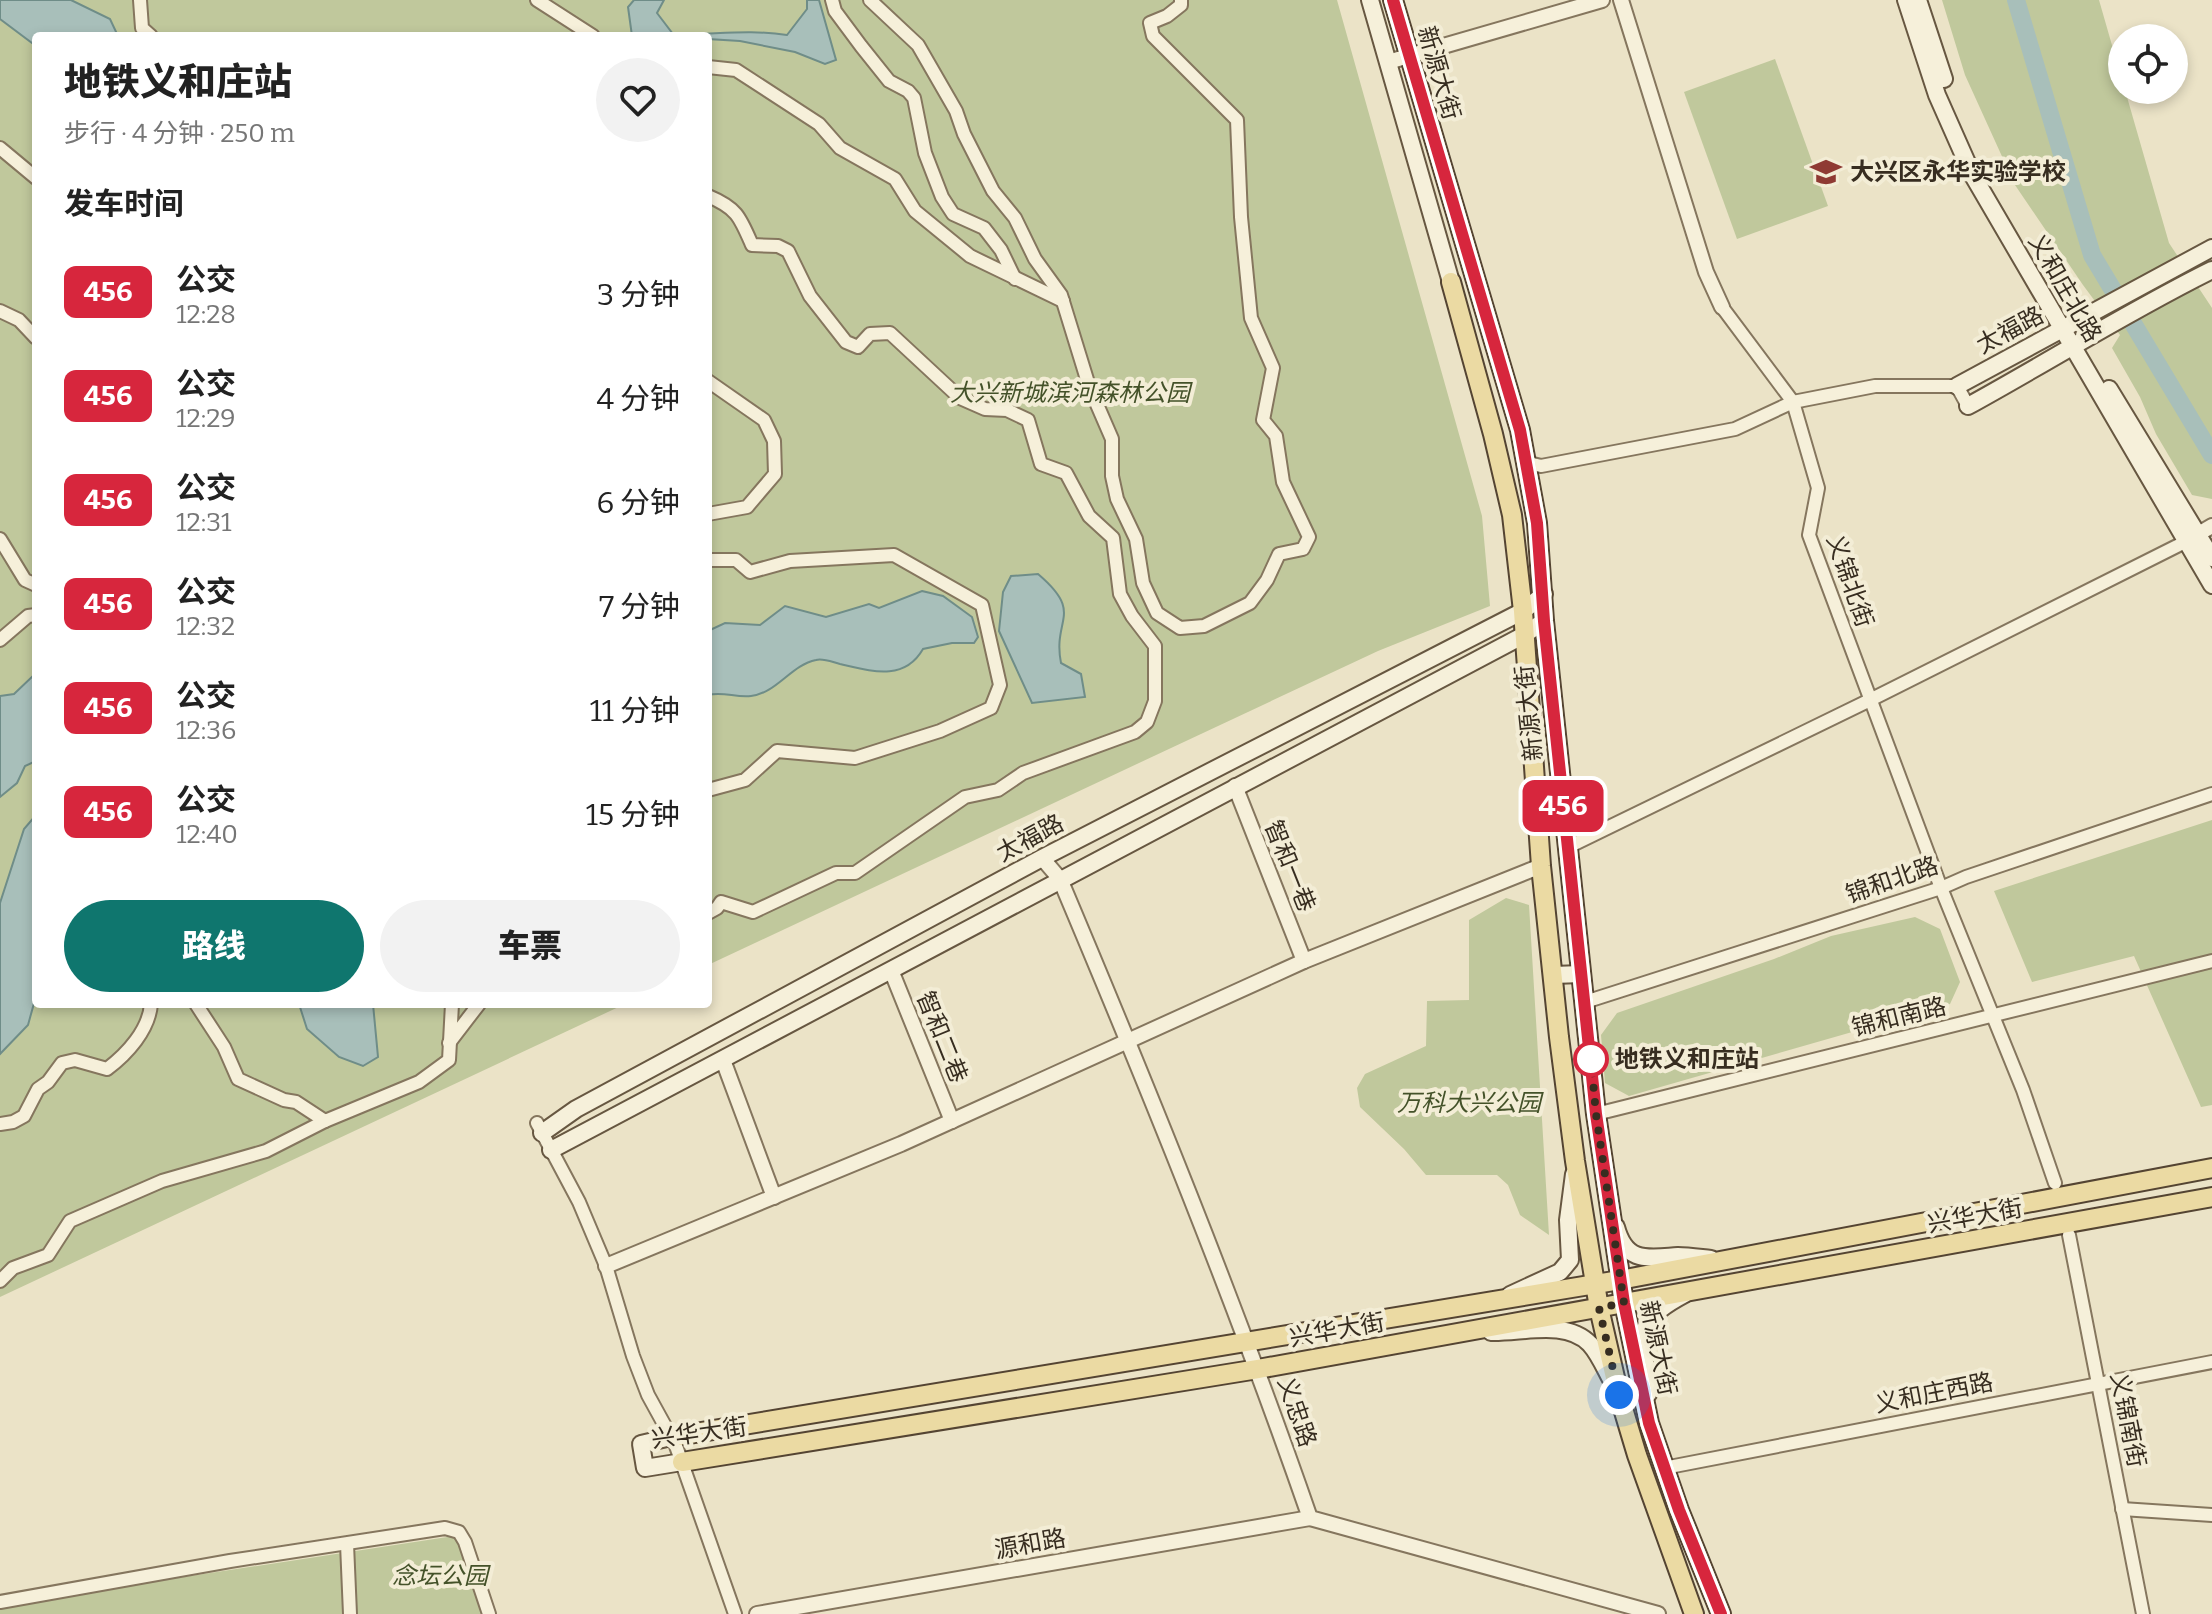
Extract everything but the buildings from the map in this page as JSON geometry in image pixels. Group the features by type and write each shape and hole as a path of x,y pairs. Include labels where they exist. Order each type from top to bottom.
{"main road":[{"name":"新源大街","path":"1370,0 1451,282"},
{"name":"新源大街","path":"1393,0 1520,430 1537,523 1544,621 1596,1114 1620,1280 1649,1423 1721,1614"},
{"name":"义和庄北路","path":"1906,0 1937,95 1972,174 2212,558"},
{"name":"义和庄北路","path":"1918,0 1951,100 1986,179 2066,327"},
{"name":"太福路","path":"1957,386 2212,248"},
{"name":"太福路","path":"1968,406 2212,270"},
{"path":"1451,282 1512,515 1523,611 1541,866 1575,1161 1599,1308 1619,1395 1637,1455 1694,1614"},
{"name":"义和庄北路","path":"2199,534 2212,585"},
{"name":"太福路","path":"539,1128 1042,858 1523,611 1544,594"},
{"path":"551,1150 1524,635 1544,621"},
{"path":"1553,975 1582,974"},
{"path":"1502,1299 1560,1272 1570,1260 1568,1220 1575,1161"},
{"name":"兴华大街","path":"2212,1168 1620,1280 641,1444 645,1468 1258,1369 2212,1197"},
{"path":"1607,1192 1621,1243 1632,1253 1644,1259 1682,1256 1725,1261"},
{"path":"1649,1423 1648,1369 1642,1334 1648,1320 1662,1306 1694,1290"},
{"path":"1473,1331 1560,1329 1576,1334 1590,1345 1619,1395"}],"street":[{"path":"140,0 142,28 146,32"},
{"path":"537,0 587,32"},
{"path":"832,0 835,11 889,81 908,91 914,98 925,153 942,197 953,214 984,228 1001,250 1015,279"},
{"path":"870,0 918,45 956,111 993,191 1015,218 1035,259 1061,295 1089,386 1112,439 1112,476 1117,499 1136,539 1143,583 1157,613 1180,628 1204,626 1250,603 1267,580 1279,554 1303,549 1309,537 1283,482 1276,436 1263,420 1273,368 1251,318 1241,217 1237,120 1153,36 1150,23 1167,16 1181,5 1181,0"},
{"path":"1388,62 1602,0"},
{"name":"义锦北街","path":"1621,0 1706,272 1722,307 1793,402 1818,488 1809,535 1941,888 1995,1016 2055,1183"},
{"path":"712,67 736,70 819,124 840,148 895,179 915,211 970,256 1063,301"},
{"path":"0,148 32,175"},
{"path":"712,198 728,204 740,215 752,245 778,246 788,251 810,296 846,342 858,347 870,334 890,333 960,398 985,409 1007,410 1028,420 1041,464 1066,473 1089,516 1113,538 1120,594 1155,646 1155,701 1147,722 1135,732 1023,773 998,790 965,797 855,873 836,873 753,912 721,902 712,911"},
{"path":"0,311 29,323"},
{"path":"712,384 764,420 774,441 775,474 747,507 712,513"},
{"path":"1525,462 1541,466 1735,429 1793,402 1875,386 1957,386 1968,406"},
{"path":"1568,847 1870,700 2199,534"},
{"path":"0,539 25,580 32,583"},
{"path":"712,560 736,560 750,572 790,561 894,555 982,605 1000,685 991,708 940,731 855,758 777,751 745,780 712,789"},
{"path":"0,640 32,616"},
{"name":"智和一巷","path":"1235,786 1304,961"},
{"name":"锦和北路","path":"1585,1002 1941,888 2212,794"},
{"name":"义忠路","path":"1042,858 1060,879 1128,1040 1258,1369 1310,1518"},
{"path":"606,1266 952,1121 1304,961 1541,866"},
{"name":"锦和南路","path":"1596,1114 2212,961"},
{"name":"智和二巷","path":"891,970 952,1121"},
{"path":"0,1124 24,1116 38,1089 48,1082 62,1063 75,1060 107,1069 126,1055 151,1008"},
{"path":"199,1008 224,1047 238,1079 284,1100 296,1102 325,1121"},
{"path":"0,1281 13,1268 48,1255 70,1221 162,1181 266,1151 325,1121 419,1082 449,1060 452,1008"},
{"path":"449,1043 476,1008"},
{"path":"723,1060 774,1197"},
{"path":"539,1128 579,1202 606,1266 648,1395 682,1462 735,1614"},
{"name":"义锦南街","path":"2069,1235 2143,1614"},
{"name":"义和庄西路","path":"1664,1468 2212,1362"},
{"path":"2122,1509 2212,1515"},
{"path":"1310,1518 1658,1614"},
{"name":"源和路","path":"757,1614 1310,1518"},
{"path":"0,1602 230,1561 445,1528 459,1532 489,1614"},
{"path":"347,1544 350,1614"}],"green space":[{"name":"大兴新城滨河森林公园","path":"0,0 1337,0 1482,516 1490,606 1378,651 712,963 712,32 32,32 32,1008 616,1008 0,1297"},
{"path":"1942,0 2099,0 2108,31 2108,104 2129,104 2169,243 2212,308 2212,499 2192,495 2156,434 2140,397 2112,348 2120,335 2015,185 1965,75"},
{"path":"1775,59 1828,206 1737,239 1684,92"},
{"path":"2212,820 2212,1105 2201,1107 2134,956 2032,982 1994,891"},
{"name":"万科大兴公园","path":"1506,898 1529,905 1549,1235 1520,1215 1508,1185 1497,1175 1426,1175 1360,1107 1357,1088 1365,1074 1426,1046 1427,1001 1469,1000 1469,920"},
{"path":"1915,917 1940,929 1960,982 1950,1004 1629,1096 1605,1083 1601,1035 1617,1013 1831,936"},
{"name":"念坛公园","path":"467,1534 492,1614 0,1614 0,1605"}],"water":[{"path":"0,0 71,0 110,19 116,32 32,32 32,43 0,19"},
{"path":"634,0 664,0 657,13 671,32 631,32 628,7"},
{"path":"807,0 819,0 836,60 825,64 795,52 740,41 712,39 712,33 787,35 807,9"},
{"path":"1038,574 1052,587 1064,608 1059,648 1061,663 1081,674 1085,697 1032,703 999,631 1003,592 1011,576"},
{"path":"922,591 943,596 972,617 978,637 974,643 952,643 923,649 915,659 897,670 875,671 816,660 799,667 760,694 712,695 712,629 725,623 760,625 785,606 826,617 869,604 879,608"},
{"path":"32,677 32,763 25,766 17,783 0,797 0,696 14,694"},
{"path":"32,820 33,1008 28,1025 0,1054 0,903 24,829"},
{"path":"300,1008 373,1008 378,1057 363,1066 339,1057 307,1029"}],"waterway":[{"path":"2016,0 2092,255 2212,455"}],"bus line":[{"name":"456","path":"1393,0 1520,430 1537,523 1544,621 1596,1114 1624,1303 1649,1423 1679,1510 1721,1614"}],"place":[{"name":"大兴区永华实验学校","path":"1826,172"},
{"name":"地铁义和庄站","path":"1591,1059"}],"route":[{"path":"1591,1059 1596,1114 1624,1303 1599,1308 1619,1395"}]}
